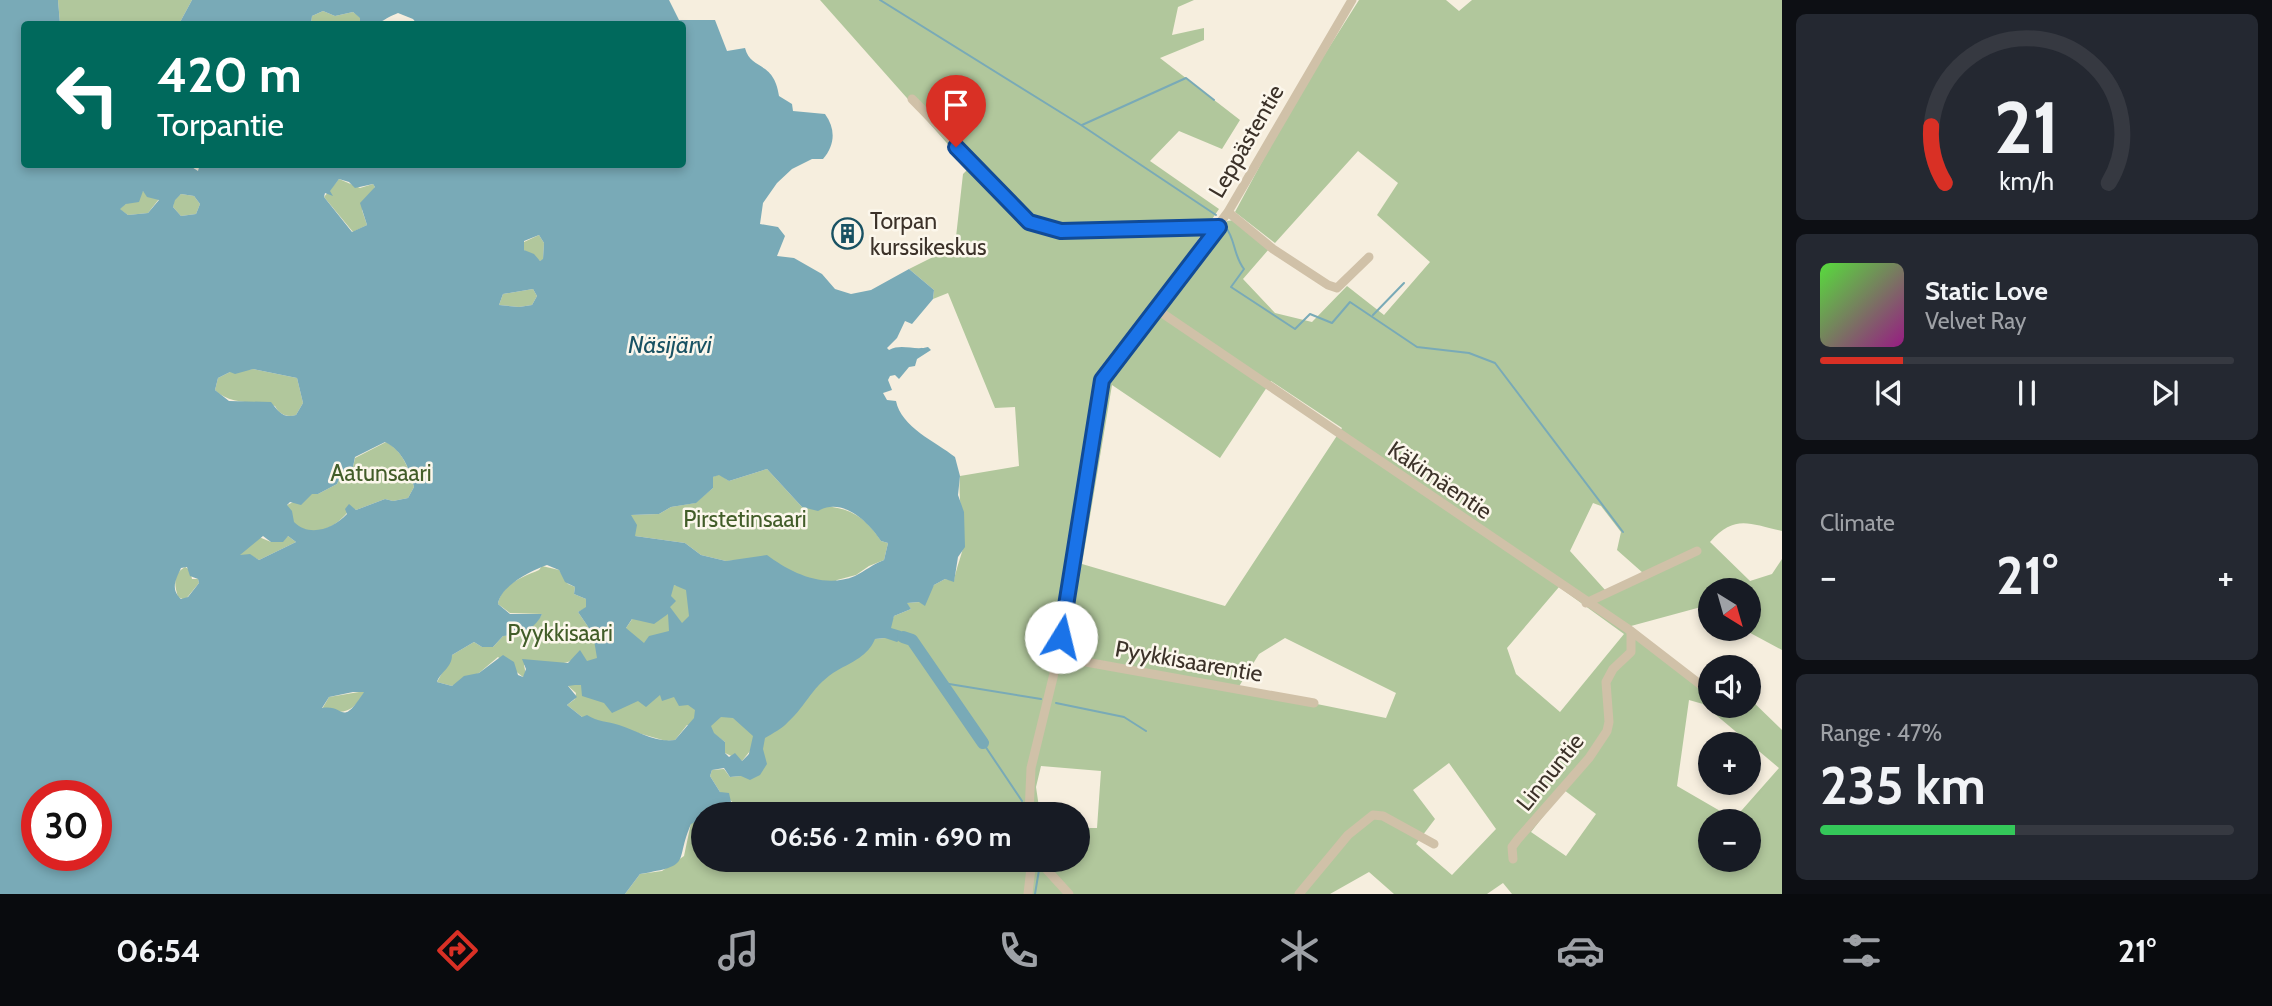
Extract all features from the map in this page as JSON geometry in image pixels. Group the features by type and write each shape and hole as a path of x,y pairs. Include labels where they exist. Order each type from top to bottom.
{"street":[{"name":"Leppästentie","path":"1030,802 1031,768 1058,657 1102,380 1219,227 1334,26 1352,0"},
{"path":"912,99 1036,226 1061,231 1219,227"},
{"path":"1228,212 1273,249 1328,285 1337,288 1369,257"},
{"name":"Käkimäentie","path":"1156,309 1631,631 1698,683"},
{"path":"1586,603 1697,551"},
{"name":"Linnuntie","path":"1513,859 1512,847 1590,758 1607,731 1609,722 1606,682 1613,669 1631,652 1634,641 1631,631"},
{"name":"Pyykkisaarentie","path":"1058,657 1314,703"},
{"path":"1299,894 1348,835 1373,815 1383,816 1434,844"},
{"path":"1028,894 1032,872"},
{"path":"1047,872 1069,894"}],"green space":[{"path":"58,0 192,0 181,21 60,21"},
{"name":"Pyykkisaari","path":"820,0 1194,0 1178,7 1172,35 1204,28 1204,40 1160,58 1240,120 1222,149 1179,131 1150,161 1219,209 1157,299 1165,304 1227,221 1234,220 1269,249 1243,279 1275,313 1312,322 1347,286 1384,315 1430,262 1377,215 1398,183 1358,151 1275,243 1235,212 1292,106 1359,0 1446,0 1459,11 1472,0 1782,0 1782,531 1743,523 1727,527 1710,542 1747,578 1698,578 1698,608 1631,626 1698,679 1698,703 1689,700 1677,786 1717,809 1698,809 1698,872 1761,872 1761,809 1743,809 1755,795 1761,795 1761,788 1779,768 1761,753 1761,732 1736,732 1720,718 1761,718 1761,710 1782,730 1782,894 1512,894 1503,883 1487,894 1394,894 1369,872 1330,894 625,894 640,874 662,871 684,856 691,823 691,872 1090,872 1090,828 1097,828 1101,771 1041,766 1036,787 1038,802 732,802 720,792 710,776 712,770 724,769 730,777 741,776 750,751 742,761 725,753 725,742 713,733 710,726 687,725 675,740 666,741 582,717 567,705 575,699 576,693 567,685 580,685 572,660 524,665 526,675 523,677 498,657 479,673 452,686 437,682 452,655 474,642 482,647 493,647 503,636 521,633 535,623 542,614 510,613 498,604 508,586 542,566 559,570 568,584 575,587 574,594 586,599 586,608 578,612 593,634 626,628 653,589 674,585 875,639 885,638 894,616 911,609 906,603 920,602 934,585 945,579 954,581 964,544 960,476 1019,466 1015,407 995,408 948,293 933,299 934,290 909,269 955,246 963,174 969,168","holes":["1271,381 1342,428 1225,606 1082,564 1112,385 1220,458","1593,503 1601,506 1621,532 1617,550 1643,573 1606,591 1570,551","1559,587 1624,634 1560,712 1516,674 1507,648","1285,638 1396,693 1386,718 1238,688 1259,654","1449,763 1496,829 1452,875 1416,844 1435,819 1413,790","1564,790 1596,814 1566,856 1531,832"]},
{"path":"323,11 335,16 353,12 361,18 360,21 311,21 312,16"},
{"path":"339,179 360,188 373,184 375,187 362,210 367,225 353,232 324,197"},
{"path":"143,191 159,199 148,213 128,215 119,209"},
{"path":"181,194 194,196 200,204 196,214 181,216 173,207 174,200"},
{"path":"539,235 544,243 543,260 540,261 524,250 524,242"},
{"path":"533,289 537,296 532,305 499,305 503,294"},
{"path":"253,369 297,378 303,403 296,415 284,415 275,406 267,404 235,401 215,390 218,378 230,372"},
{"name":"Aatunsaari","path":"386,442 397,450 407,467 414,487 408,498 393,501 385,499 356,510 351,507 335,524 320,531 304,530 295,524 287,505 337,484 340,477 353,467 355,458"},
{"name":"Pirstetinsaari","path":"767,469 802,507 838,508 857,515 881,541 888,543 884,560 856,575 837,580 816,598 741,560 726,561 701,555 685,543 635,536 630,515 659,514 671,507 695,503 713,488 713,477 719,474 729,481"},
{"path":"288,536 296,542 259,560 250,555 239,555 259,537 271,542"},
{"path":"1782,559 1782,650 1761,639 1759,578 1772,574"},
{"path":"185,567 190,570 192,579 198,579 199,583 185,600 178,597 175,584 176,576"},
{"path":"365,691 357,704 348,710 337,712 322,709 329,697"}],"water":[{"name":"Näsijärvi","path":"0,0 58,0 60,21 21,21 21,168 193,168 198,171 199,168 686,168 686,21 415,21 398,13 381,21 360,21 353,12 335,16 323,11 312,16 311,21 181,21 192,0 669,0 679,20 715,20 727,51 745,48 752,60 768,71 779,96 792,104 793,111 825,114 833,137 827,154 823,159 812,159 792,169 777,183 763,203 760,224 778,227 785,236 777,256 794,258 822,274 835,289 851,294 871,290 909,269 934,290 933,299 912,324 905,321 897,338 887,348 928,347 931,350 917,359 915,366 909,367 899,379 895,375 890,376 888,380 892,390 883,393 887,400 896,401 899,410 912,426 955,457 960,476 958,495 964,512 965,547 958,557 954,582 945,579 934,585 925,606 919,602 907,603 911,609 894,616 891,628 901,631 903,637 897,642 885,638 875,639 864,654 829,676 786,724 765,738 763,749 767,764 760,775 750,780 741,776 730,777 724,768 712,770 710,776 720,792 729,793 731,802 691,802 691,824 679,860 668,868 640,874 625,894 0,894","holes":["339,179 349,182 355,188 373,184 375,187 360,203 367,225 352,232 324,197 325,193 333,196 330,191","143,191 147,197 159,200 148,213 128,215 120,209 126,204 139,202","181,194 194,196 200,204 196,214 181,216 173,207","539,235 544,243 543,259 540,261 534,254 524,250 524,241","533,289 537,296 532,305 519,307 499,305 503,294","253,369 297,378 303,403 296,415 288,416 271,402 229,401 215,390 218,378 230,372 235,374","385,442 391,446 410,473 414,487 408,498 393,501 385,499 356,510 349,504 345,509 347,514 342,519 322,529 307,529 294,522 292,511 287,505 290,502 301,505 312,494 318,494 337,484 340,477 353,467 355,457","767,469 802,507 818,511 836,507 854,513 881,541 888,543 884,560 843,580 820,580 797,573 767,555 726,561 701,555 685,543 635,536 637,525 631,515 659,514 671,507 696,503 713,488 713,477 719,475 729,481","263,536 271,542 283,542 288,536 296,542 259,560 250,554 240,555","547,565 559,570 565,582 575,587 574,594 586,599 586,607 578,612 593,634 597,658 587,661 580,650 568,663 522,659 526,669 523,677 518,675 514,662 503,655 479,673 464,676 452,686 437,682 450,663 452,655 474,642 482,647 493,647 503,636 526,631 535,624 542,614 510,614 498,604 500,597 510,585 525,575","187,567 190,576 198,579 199,583 188,597 181,599 175,584 181,568","674,585 686,590 689,616 682,623 670,607 676,601 671,596","668,614 669,631 649,636 644,643 626,628 632,619 654,624","581,685 582,696 604,703 612,713 638,701 646,707 660,695 662,701 674,697 679,706 688,705 695,710 694,718 675,740 654,738 587,715 582,717 567,705 577,697 568,686","353,692 364,692 351,710 346,712 322,708 329,697","721,717 733,718 753,736 749,754 742,761 735,753 729,757 725,753 725,742 714,733 711,726"]}],"waterway":[{"path":"880,0 1081,125 1216,215"},
{"path":"1082,125 1186,78 1214,100"},
{"path":"1225,226 1244,269 1231,287 1295,329 1310,314 1332,323 1350,302 1417,347 1469,353 1495,363 1623,532"},
{"path":"1373,315 1404,283"},
{"path":"903,637 912,640 983,743"},
{"path":"943,683 1041,699"},
{"path":"1056,703 1124,717 1146,731"},
{"path":"983,743 1022,801"},
{"path":"1035,894 1039,872"}],"place":[{"name":"Torpan kurssikeskus","path":"847,234"}],"route":[{"path":"956,147 1036,226 1061,231 1219,227 1102,380 1061,637"}]}
